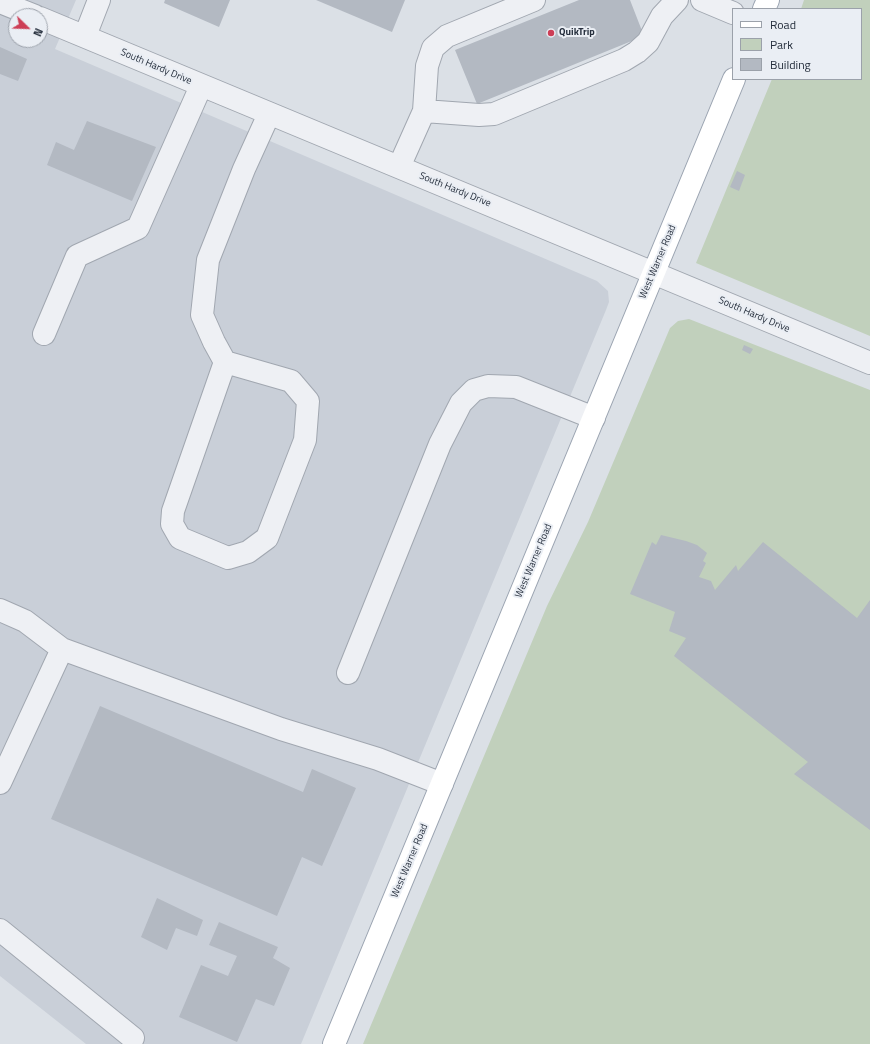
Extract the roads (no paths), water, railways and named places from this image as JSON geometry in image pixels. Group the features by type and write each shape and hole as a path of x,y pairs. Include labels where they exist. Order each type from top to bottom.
{"main road":[{"name":"West Warner Road","path":"334,1044 734,80"}],"street":[{"path":"85,36 99,0"},
{"path":"399,167 424,111 427,66 433,48 447,36 534,0"},
{"path":"424,111 479,115 494,114 624,60 637,52 648,42 662,16 677,0"},
{"path":"702,0 732,13"},
{"path":"0,2 15,8"},
{"name":"South Hardy Drive","path":"48,21 200,86 654,272 870,363"},
{"path":"44,334 77,256 138,228 200,86"},
{"path":"226,362 173,511 172,524 180,538 228,558 248,552 267,538 305,440 308,401 291,381 226,362 214,342 202,315 208,260 244,169 269,114"},
{"path":"348,673 440,444 461,403 474,390 488,386 516,387 594,418"},
{"path":"0,610 25,621 62,650 280,729 378,759 442,784"},
{"path":"0,783 62,650"},
{"path":"0,930 133,1038"}],"place":[{"name":"QuikTrip","path":"551,33"}]}
